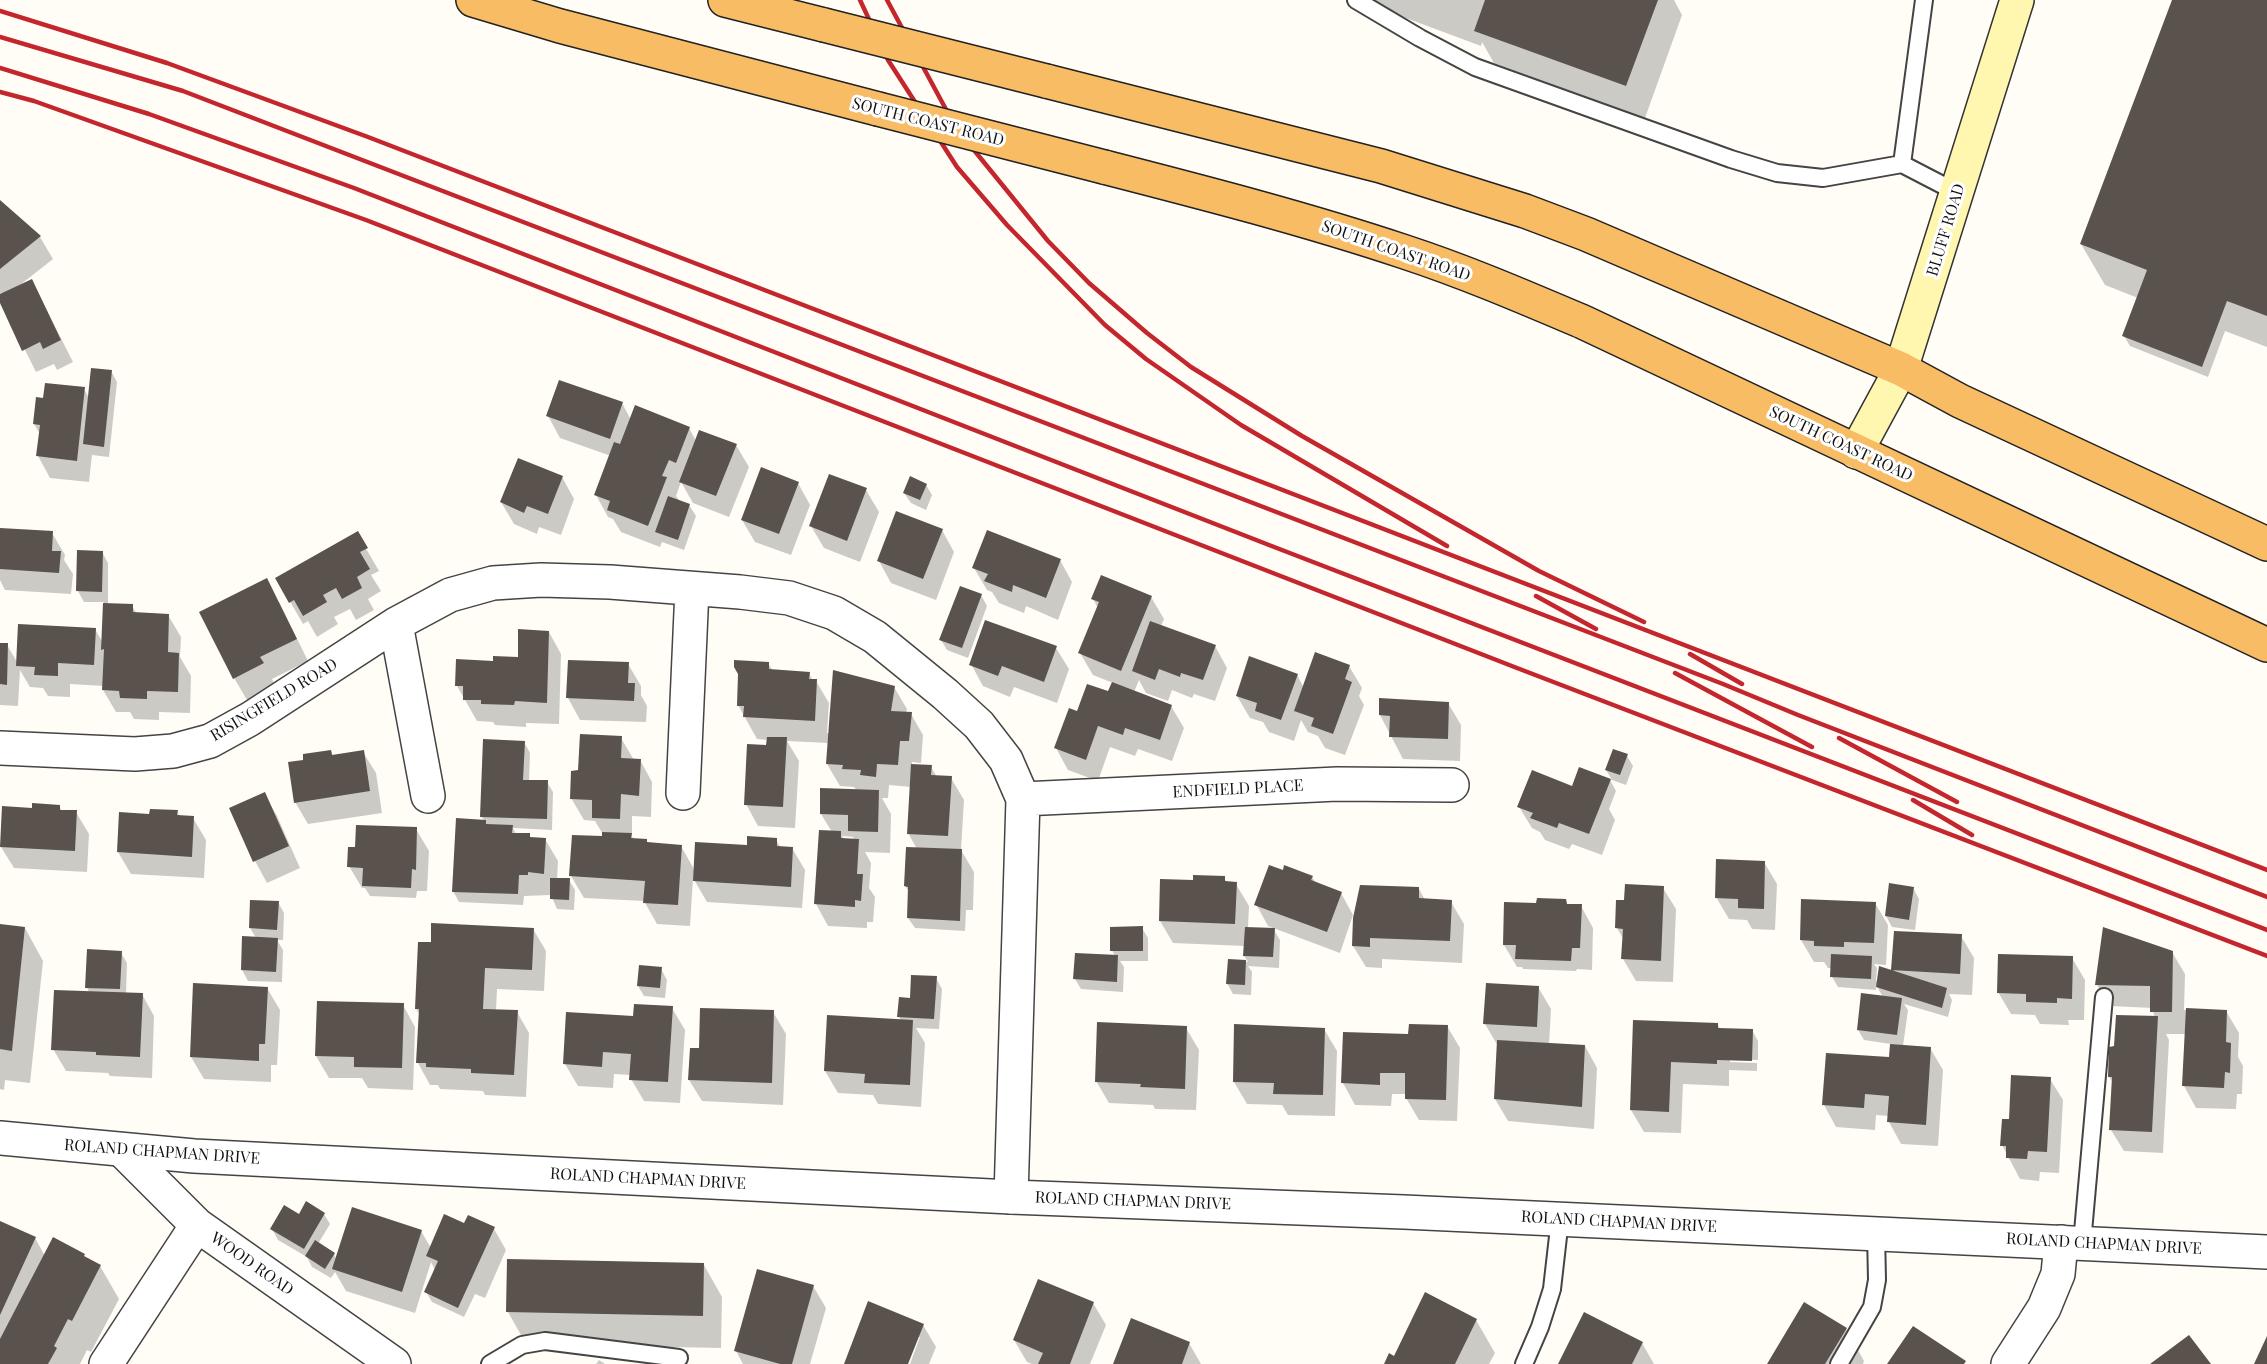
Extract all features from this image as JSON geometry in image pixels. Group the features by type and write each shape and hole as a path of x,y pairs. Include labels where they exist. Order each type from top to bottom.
{"highway":[{"name":"SOUTH COAST ROAD","path":"473,0 560,26 1226,198 1407,252 1491,283 1583,322 2267,645"},
{"path":"725,0 1381,166 1525,211 1586,234 1901,369 1960,401 2267,544"}],"main road":[{"name":"BLUFF ROAD","path":"1856,452 1901,369 2017,0"}],"street":[{"name":"RISINGFIELD ROAD","path":"0,748 135,754 173,751 210,741 250,719 396,624 450,595 494,583 564,581 692,588 789,598 834,613 875,637 979,725 1006,760 1023,799"},
{"path":"683,793 692,588"},
{"path":"396,624 428,796"},
{"name":"ENDFIELD PLACE","path":"1023,799 1337,784 1452,784"},
{"path":"1011,1197 1023,799"},
{"name":"ROLAND CHAPMAN DRIVE","path":"0,1138 194,1156 1011,1197 1560,1219 2267,1252"},
{"name":"WOOD ROAD","path":"123,1150 197,1225 394,1364"},
{"path":"106,1364 197,1225"},
{"path":"2008,1364 2044,1308 2071,1242"}],"lane":[{"path":"1356,0 1420,38 1476,67 1731,159 1777,173 1822,178 1902,164 1958,193"},
{"path":"1902,164 1924,0"},
{"path":"2071,1242 2104,997"},
{"path":"1524,1364 1540,1327 1552,1289 1560,1219"},
{"path":"1839,1364 1872,1307 1877,1280 1876,1233"},
{"path":"490,1364 522,1345 545,1341 679,1358"}],"building":[{"path":"1485,0 1658,0 1626,86 1474,31"},
{"path":"2172,0 2267,0 2267,316 2227,301 2202,367 2122,336 2147,270 2080,244"},
{"path":"0,200 41,236 0,269"},
{"path":"32,279 61,340 43,349 40,342 22,351 0,303 0,294"},
{"path":"91,368 112,370 104,447 83,444"},
{"path":"559,380 623,402 610,439 546,416"},
{"path":"45,383 85,387 77,461 36,456 40,425 33,424 36,397 43,398"},
{"path":"635,405 690,427 676,463 669,460 662,476 667,477 648,526 607,510 610,501 594,495 614,442 620,444"},
{"path":"699,430 737,444 716,496 679,482"},
{"path":"518,458 563,476 548,514 527,506 524,513 500,502"},
{"path":"761,467 799,482 779,534 741,520"},
{"path":"829,474 867,488 847,541 809,526"},
{"path":"910,476 927,484 920,500 903,493"},
{"path":"668,496 690,504 678,540 655,532"},
{"path":"896,511 943,529 923,579 877,561"},
{"path":"0,528 53,531 52,551 61,551 59,573 0,569"},
{"path":"987,530 1061,559 1046,598 1013,585 1012,592 984,581 988,574 972,568"},
{"path":"358,531 368,548 360,552 370,569 357,577 362,588 342,599 336,588 323,595 327,602 303,616 294,600 289,603 275,578"},
{"path":"77,550 103,551 102,592 76,591"},
{"path":"1101,575 1152,596 1121,671 1078,653 1099,602 1091,599"},
{"path":"267,578 297,639 260,657 264,663 233,679 199,612"},
{"path":"960,586 982,594 962,648 939,640"},
{"path":"103,603 133,604 133,612 169,614 168,652 179,653 178,692 147,691 147,699 120,698 119,691 102,690"},
{"path":"985,620 1057,646 1044,682 1002,666 998,676 969,665"},
{"path":"1150,621 1216,645 1203,680 1181,673 1180,677 1159,669 1155,680 1132,671"},
{"path":"18,624 96,628 94,665 58,663 58,676 34,675 35,667 16,666"},
{"path":"518,629 549,631 547,703 515,701 514,705 481,704 481,700 463,700 463,686 455,686 456,659 493,661 493,656 518,657"},
{"path":"0,643 8,643 7,685 0,684"},
{"path":"1315,652 1350,665 1345,679 1352,682 1333,734 1311,726 1314,718 1294,711"},
{"path":"1249,656 1298,674 1281,720 1255,711 1257,703 1236,696"},
{"path":"568,660 629,662 628,683 635,683 634,701 566,698"},
{"path":"734,660 769,662 769,669 810,672 809,679 817,679 815,721 743,717 744,706 737,706 738,674 734,667"},
{"path":"833,670 895,686 891,711 912,712 909,741 900,741 898,765 877,764 876,777 860,775 861,770 842,769 843,765 826,764"},
{"path":"1112,682 1172,705 1160,740 1125,728 1123,735 1098,726 1086,760 1054,748 1069,708 1077,711 1087,684 1108,691"},
{"path":"1379,698 1449,702 1448,739 1389,737 1390,716 1379,715"},
{"path":"580,734 622,736 621,758 641,759 639,796 621,794 620,819 592,818 592,800 570,799 571,771 578,770"},
{"path":"767,737 787,737 783,807 744,805 747,744 766,745"},
{"path":"483,739 525,741 523,780 548,780 547,819 480,817"},
{"path":"1613,749 1628,754 1620,775 1605,770"},
{"path":"331,750 332,755 364,750 370,791 294,803 288,762 303,760 303,754"},
{"path":"911,764 932,765 931,775 952,776 948,836 907,834"},
{"path":"1579,767 1611,779 1589,834 1559,823 1557,828 1530,818 1533,813 1517,807 1532,770 1572,786"},
{"path":"820,788 879,790 878,832 848,831 848,815 820,814"},
{"path":"265,792 289,846 253,862 229,808"},
{"path":"32,803 60,805 60,810 77,810 75,851 0,847 2,806 32,808"},
{"path":"150,809 178,810 177,815 194,816 192,857 117,852 119,812 149,814"},
{"path":"456,818 486,820 486,824 513,825 512,833 530,833 530,837 546,838 544,874 528,872 528,875 519,875 518,894 452,892"},
{"path":"356,825 417,827 416,870 412,869 411,888 362,886 363,868 347,867 348,847 355,847"},
{"path":"819,830 841,831 841,838 859,839 857,874 863,874 861,901 855,900 855,907 814,904"},
{"path":"602,832 632,833 631,838 647,839 647,842 682,845 678,905 643,903 645,881 569,876 572,835 602,836"},
{"path":"747,836 777,838 777,846 793,847 791,887 693,881 695,842 747,845"},
{"path":"906,847 962,849 960,921 907,918 908,887 904,886"},
{"path":"1716,859 1765,861 1764,909 1738,908 1738,899 1715,898"},
{"path":"1269,865 1283,870 1284,865 1313,876 1311,880 1342,892 1327,932 1254,905"},
{"path":"1193,875 1225,876 1225,881 1237,882 1235,924 1159,921 1160,879 1193,880"},
{"path":"550,878 570,878 569,900 550,899"},
{"path":"1889,883 1914,887 1909,920 1885,916"},
{"path":"1625,884 1664,886 1661,961 1621,959 1623,929 1615,928 1616,900 1624,900"},
{"path":"1360,885 1419,887 1419,898 1452,900 1450,941 1370,938 1370,947 1352,946 1353,918"},
{"path":"1537,898 1566,899 1567,904 1582,904 1580,948 1572,948 1571,961 1515,959 1516,945 1503,945 1504,902 1536,903"},
{"path":"1801,899 1876,902 1874,943 1844,942 1844,947 1814,946 1814,941 1800,940"},
{"path":"250,900 279,901 277,930 249,928"},
{"path":"431,923 534,928 532,970 485,968 483,1009 518,1010 514,1075 471,1073 471,1069 426,1067 426,1063 416,1063 419,1009 415,1009 418,942 431,942"},
{"path":"0,924 25,927 12,1051 0,1049"},
{"path":"1143,926 1143,951 1110,951 1110,927"},
{"path":"1245,927 1275,928 1273,957 1243,956"},
{"path":"2103,927 2173,951 2172,1012 2150,1012 2150,986 2095,985"},
{"path":"1894,931 1962,934 1960,974 1891,970"},
{"path":"242,936 278,938 276,972 241,970"},
{"path":"87,949 122,951 120,989 85,988"},
{"path":"1075,953 1118,955 1117,982 1073,979"},
{"path":"1831,954 1872,956 1871,979 1830,977"},
{"path":"1998,954 2073,956 2072,999 2057,998 2057,1003 2026,1002 2026,994 1997,993"},
{"path":"1228,959 1246,960 1245,985 1226,984"},
{"path":"639,965 662,967 660,988 637,986"},
{"path":"1879,966 1947,988 1942,1008 1876,987"},
{"path":"911,975 937,976 934,1019 897,1017 899,997 910,998"},
{"path":"193,983 268,987 265,1044 259,1044 259,1061 190,1057"},
{"path":"1486,983 1539,986 1537,1027 1483,1024"},
{"path":"54,990 143,993 140,1057 51,1050"},
{"path":"1861,993 1902,998 1897,1035 1857,1030"},
{"path":"317,1001 404,1003 402,1068 354,1067 354,1057 315,1056"},
{"path":"634,1004 673,1006 668,1082 629,1080 631,1054 603,1052 602,1067 563,1064 566,1012 633,1016"},
{"path":"700,1008 774,1010 772,1083 688,1080 690,1048 699,1048"},
{"path":"2186,1008 2227,1010 2226,1042 2231,1043 2230,1073 2225,1072 2224,1088 2182,1086"},
{"path":"827,1015 913,1020 910,1085 864,1083 865,1074 824,1071"},
{"path":"2116,1015 2158,1016 2152,1132 2109,1130 2112,1077 2108,1077 2109,1047 2114,1046"},
{"path":"1633,1020 1718,1023 1718,1028 1753,1029 1752,1061 1717,1060 1717,1064 1671,1062 1669,1112 1630,1110"},
{"path":"1097,1022 1187,1026 1185,1089 1095,1082"},
{"path":"1234,1024 1325,1028 1323,1095 1273,1094 1274,1083 1233,1082"},
{"path":"1409,1024 1448,1025 1446,1100 1405,1099 1405,1073 1380,1073 1380,1085 1341,1083 1343,1032 1408,1034"},
{"path":"1497,1040 1585,1045 1582,1107 1494,1099"},
{"path":"1890,1044 1931,1047 1926,1125 1887,1122 1889,1096 1865,1094 1864,1108 1822,1105 1826,1053 1889,1057"},
{"path":"2011,1075 2051,1077 2047,1152 2028,1151 2027,1159 2006,1158 2006,1146 2000,1146 2002,1119 2009,1119"},
{"path":"306,1201 325,1213 304,1249 270,1229 284,1205 299,1214"},
{"path":"352,1207 422,1230 402,1292 332,1269"},
{"path":"444,1214 464,1223 468,1215 495,1227 458,1308 424,1292 438,1261 426,1256"},
{"path":"0,1221 36,1237 0,1315"},
{"path":"53,1237 101,1265 72,1321 68,1319 54,1346 57,1348 48,1364 0,1364 0,1339"},
{"path":"315,1240 335,1253 325,1269 305,1256"},
{"path":"507,1259 704,1263 703,1316 506,1312"},
{"path":"757,1269 814,1285 792,1364 780,1364 734,1351"},
{"path":"1038,1279 1094,1302 1070,1364 1038,1364 1043,1353 1013,1340"},
{"path":"1425,1292 1477,1319 1455,1364 1384,1364 1389,1353 1394,1356"},
{"path":"868,1301 924,1324 908,1364 844,1364"},
{"path":"1804,1302 1847,1328 1825,1364 1767,1364"},
{"path":"1584,1312 1643,1342 1632,1364 1558,1364"},
{"path":"1131,1318 1190,1342 1182,1364 1113,1364"},
{"path":"1913,1326 1966,1361 1964,1364 1887,1364"},
{"path":"2189,1335 2211,1364 2150,1364"},
{"path":"2267,1336 2267,1364 2254,1364"}],"railway":[{"path":"860,0 888,60 957,167 1007,225 1105,325 1146,359 1241,425 1447,546"},
{"path":"887,0 956,128 1048,241 1089,283 1147,333 1191,367 1302,436 1539,571 1644,622"},
{"path":"0,11 167,63 368,137 2267,870"},
{"path":"0,37 183,91 1723,684 2267,897"},
{"path":"0,68 149,114 354,188 1269,545 2267,930"},
{"path":"0,92 34,101 366,220 1517,668 2267,956"},
{"path":"1536,596 1596,629"},
{"path":"1690,654 1742,684"},
{"path":"1675,673 1812,747"},
{"path":"1839,738 1957,802"},
{"path":"1913,800 1972,835"}]}
